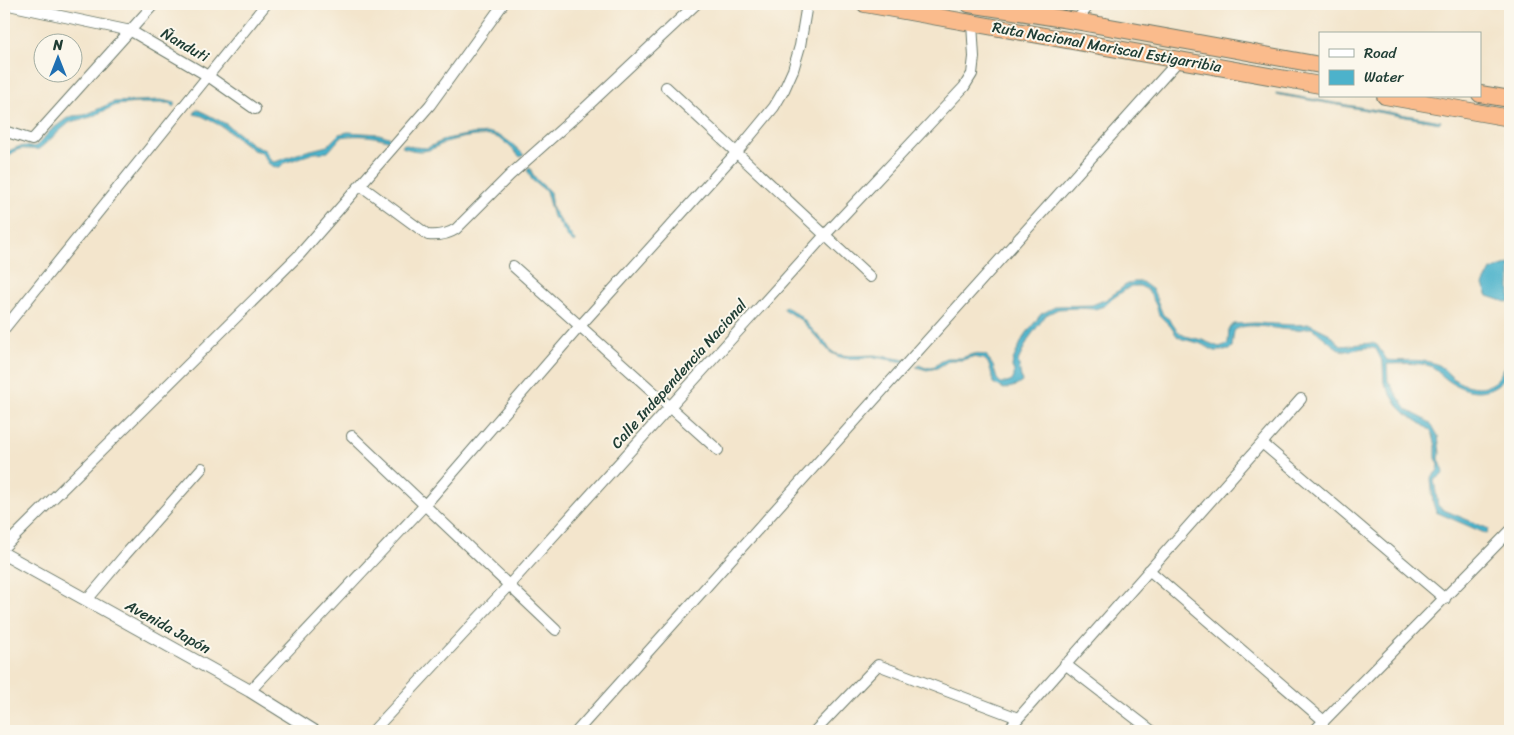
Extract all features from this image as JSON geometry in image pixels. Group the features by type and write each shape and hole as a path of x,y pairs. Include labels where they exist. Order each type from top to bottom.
{"highway":[{"name":"Ruta Nacional Mariscal Estigarribia","path":"865,4 1319,85"},
{"name":"Ruta Nacional Mariscal Estigarribia","path":"969,4 1076,21 1319,65"},
{"path":"1482,94 1510,99"},
{"path":"1396,98 1510,118"}],"street":[{"name":"Ñanduti","path":"4,4 131,31 208,76 255,109"},
{"path":"4,131 32,140 154,4"},
{"path":"4,328 266,4"},
{"path":"4,546 300,254 430,105 503,4"},
{"path":"360,185 428,235 449,234 510,175 696,4"},
{"path":"250,691 425,505 580,326 736,153 774,107 793,70 800,46 807,4"},
{"path":"1076,21 1090,4"},
{"name":"Calle Independencia Nacional","path":"373,731 509,584 825,235 964,87 972,74 974,57 972,22"},
{"path":"577,731 1179,60"},
{"path":"666,87 870,277"},
{"path":"514,266 718,450"},
{"path":"1007,731 1301,399"},
{"path":"352,436 556,630"},
{"path":"1262,443 1445,599"},
{"path":"88,600 202,468"},
{"path":"1314,731 1510,531"},
{"name":"Avenida Japón","path":"4,554 250,691 314,731"},
{"path":"1149,570 1324,721"},
{"path":"1065,664 1152,731"},
{"path":"815,731 878,665 1018,718"}],"water":[{"path":"1276,93 1441,121 1440,123"},
{"path":"161,100 176,103 173,107 169,103 116,105 91,117 70,122 39,149 16,150 4,164 4,157 9,151 18,147 37,146 50,131 73,116 85,115 114,102"},
{"path":"197,109 226,124 254,146 265,150 271,161 275,162 327,146 339,134 348,132 379,134 392,138 391,141 366,136 341,137 328,152 314,153 284,163 280,167 275,167 269,164 261,152 253,150 223,127 194,114"},
{"path":"491,133 505,139 524,155 520,157 503,141 491,136 457,139 425,151 402,147 404,144 427,148 446,139 472,134"},
{"path":"530,168 534,177 550,192 552,209 575,241 574,243 553,217 546,191 532,180 527,170"},
{"path":"1510,264 1510,301 1506,302 1488,296 1483,285 1491,270"},
{"path":"1142,282 1153,290 1163,315 1169,319 1178,332 1219,347 1228,344 1229,328 1234,324 1310,324 1330,334 1341,346 1372,343 1377,345 1387,360 1433,363 1441,367 1454,379 1477,387 1487,386 1495,382 1510,361 1507,374 1501,382 1492,388 1478,391 1457,386 1430,366 1387,364 1388,381 1407,410 1432,425 1438,436 1439,459 1444,472 1434,480 1438,506 1489,529 1487,534 1436,512 1433,503 1431,478 1438,470 1439,465 1436,458 1436,446 1433,435 1430,430 1406,414 1398,406 1384,383 1383,363 1376,349 1344,351 1333,345 1312,328 1286,330 1262,326 1246,326 1234,331 1232,347 1229,350 1215,351 1199,343 1177,336 1159,315 1148,290 1140,286 1131,286 1104,306 1095,309 1058,309 1046,315 1029,338 1018,361 1022,382 1016,386 1004,389 993,383 988,363 984,359 972,357 962,360 950,360 937,368 927,370 916,367 919,365 926,368 935,366 946,358 961,358 973,354 986,355 993,366 997,379 1001,383 1007,383 1012,381 1014,377 1013,360 1023,338 1041,314 1057,306 1092,305 1107,299 1126,285"},
{"path":"785,306 800,316 825,342 830,350 836,354 849,356 875,355 906,360 904,362 874,357 850,359 839,357 830,352 801,320 783,309"}]}
